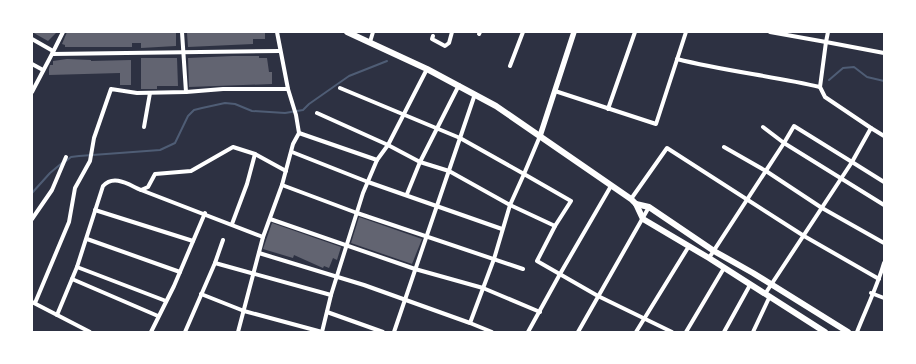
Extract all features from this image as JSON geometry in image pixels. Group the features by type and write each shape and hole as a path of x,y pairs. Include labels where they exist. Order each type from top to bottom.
{"main road":[{"path":"347,32 460,85 496,106 631,199 636,204 642,219 709,258 824,332"},
{"path":"636,204 649,207 714,251 771,285 840,330 848,332"}],"street":[{"path":"32,92 63,32"},
{"path":"182,32 186,92"},
{"path":"238,332 255,274 259,253 282,185 293,144 299,133 296,115 288,89 277,32"},
{"path":"370,42 373,32"},
{"path":"433,36 432,39 434,42 446,46 449,43 452,32"},
{"path":"510,66 523,32"},
{"path":"470,323 494,259 510,204 540,136 574,32"},
{"path":"608,109 635,32"},
{"path":"555,91 656,124 686,32"},
{"path":"770,32 884,53"},
{"path":"828,32 820,87 825,97 884,136"},
{"path":"32,39 53,52 184,53 280,50"},
{"path":"677,59 711,67 790,80 820,87"},
{"path":"32,64 43,70"},
{"path":"201,294 244,311 322,332 336,277 368,182 377,160 388,145 427,69"},
{"path":"407,194 420,162 460,85"},
{"path":"340,88 404,113 460,138 571,201 555,226 537,261 598,296 672,332"},
{"path":"90,332 33,303 69,222 77,182 90,158 94,138 111,89 150,93 288,89"},
{"path":"144,127 150,93"},
{"path":"394,332 475,94"},
{"path":"317,113 388,145 420,162 448,171 555,226"},
{"path":"709,258 794,126 884,182"},
{"path":"763,127 784,143 884,204"},
{"path":"753,332 771,285 852,162 871,128"},
{"path":"299,133 377,160"},
{"path":"724,147 766,171 822,208 884,243"},
{"path":"141,190 148,187 156,174 192,171 233,148 255,154 286,171"},
{"path":"631,199 666,148 804,236 879,279"},
{"path":"292,152 368,182 407,194 502,229"},
{"path":"232,224 247,184 255,154"},
{"path":"32,220 52,190 64,159"},
{"path":"57,315 77,267 103,186 108,181 114,179 264,237"},
{"path":"282,185 357,213 522,269"},
{"path":"528,332 611,186"},
{"path":"578,332 649,207"},
{"path":"96,210 193,241"},
{"path":"151,332 180,272 205,213"},
{"path":"270,219 415,269 483,288 540,312"},
{"path":"86,239 180,272"},
{"path":"185,332 215,263 223,240"},
{"path":"636,332 689,246"},
{"path":"259,253 364,285 492,332"},
{"path":"215,263 331,295"},
{"path":"857,332 884,263"},
{"path":"77,267 166,301"},
{"path":"686,332 724,268"},
{"path":"72,279 158,316"},
{"path":"724,332 750,284"},
{"path":"871,293 884,298"},
{"path":"327,312 383,332"}],"building":[{"path":"32,32 57,32 48,41"},
{"path":"67,32 176,32 176,46 141,48 141,43 132,43 132,47 65,47 65,45 62,44"},
{"path":"265,32 265,39 253,39 253,44 188,47 187,33"},
{"path":"259,56 259,58 267,58 269,72 272,72 272,84 189,87 188,58"},
{"path":"141,58 177,58 178,86 157,86 157,89 141,89"},
{"path":"67,59 91,61 131,60 131,85 120,85 120,73 49,75 50,65 53,65 53,61"},
{"path":"359,217 422,239 412,264 351,243"},
{"path":"272,223 341,247 337,260 333,258 329,268 324,266 323,268 294,255 293,258 263,249"}],"waterway":[{"path":"66,161 71,157 79,156 160,150 175,143 188,116 194,110 225,103 235,104 252,111 285,113 303,110 309,104 349,76 387,61"},
{"path":"829,80 843,68 854,67 867,77 884,81"},
{"path":"32,193 50,173 62,163"}]}
